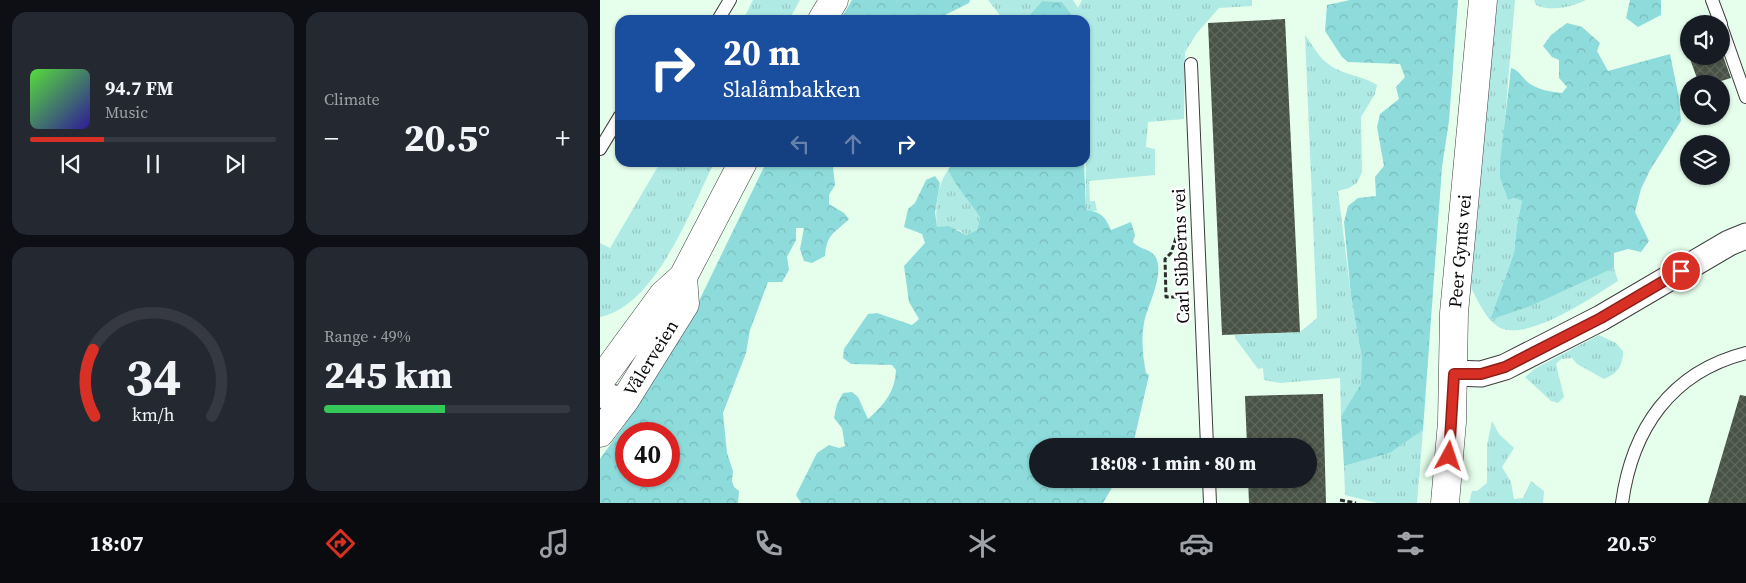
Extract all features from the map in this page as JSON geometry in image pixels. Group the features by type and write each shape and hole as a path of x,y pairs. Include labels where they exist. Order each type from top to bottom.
{"street":[{"path":"825,15 834,0"},
{"name":"Peer Gynts vei","path":"1445,503 1454,374 1454,313 1484,0"},
{"name":"Vålerveien","path":"603,369 631,341 663,294 682,276 740,167"},
{"path":"1454,374 1481,374 1505,367 1601,318 1729,243 1746,236"},
{"name":"Vålerveien","path":"600,433 612,398 685,304 682,276"},
{"path":"603,369 612,398"}],"lane":[{"path":"721,15 730,0"},
{"path":"1712,0 1717,15"},
{"path":"1730,51 1746,96"},
{"name":"Carl Sibberns vei","path":"1191,64 1207,438"},
{"path":"600,149 615,124"},
{"path":"1622,503 1638,441 1660,405 1689,377 1732,357 1746,354"},
{"path":"1209,488 1210,503"}],"path":[{"path":"1198,236 1178,234 1171,253 1165,259 1166,296 1201,296"},
{"path":"1340,500 1356,503"}],"green space":[{"path":"753,0 800,0 792,15 746,15"},
{"path":"852,0 970,0 969,3 945,15 843,15"},
{"path":"988,0 1073,0 1078,8 1082,0 1252,0 1252,6 1219,8 1197,33 1185,52 1184,119 1148,122 1146,147 1155,149 1155,175 1089,181 1090,201 1095,201 1097,211 1086,211 1086,167 1090,167 1090,15 1072,15 1062,2 1042,1 1030,15 1000,15"},
{"path":"1350,0 1458,0 1449,121 1442,167 1423,430 1390,453 1344,466 1341,416 1361,384 1362,358 1351,296 1344,222 1348,206 1358,198 1376,196 1375,177 1384,166 1377,127 1380,114 1399,99 1396,87 1405,77 1400,64 1348,62 1342,57 1325,31 1327,5"},
{"path":"1497,0 1515,0 1500,178 1508,200 1515,198 1522,201 1514,253 1490,320 1471,288"},
{"path":"1534,0 1586,0 1568,7 1548,8 1536,5"},
{"path":"1630,0 1661,0 1661,15 1638,27 1626,18"},
{"path":"1042,1 1062,2 1072,15 1030,15"},
{"path":"1567,23 1582,27 1600,43 1597,51 1608,71 1670,54 1679,98 1680,123 1650,170 1641,189 1635,212 1649,241 1641,252 1628,249 1614,253 1614,268 1531,306 1490,320 1514,253 1522,201 1515,198 1508,200 1500,178 1511,68 1516,70 1527,82 1534,86 1562,93 1567,87 1559,78 1559,60 1552,57 1543,46 1551,35"},
{"path":"1305,35 1327,63 1345,73 1377,85 1375,94 1361,117 1362,172 1357,183 1349,188 1338,191 1351,296 1362,358 1362,383 1341,416 1340,378 1280,383 1264,380 1263,368 1258,369 1235,338 1235,335 1300,332 1317,318"},
{"path":"658,167 712,167 683,229 655,276 638,295 620,309 600,317 600,243 610,248"},
{"path":"764,167 833,167 835,185 829,195 829,204 844,213 849,219 830,238 827,243 825,256 812,263 804,261 800,249 804,228 796,228 796,240 787,257 789,270 782,282 768,282 750,330 746,353 723,413 727,453 733,471 732,481 734,487 739,491 738,503 600,503 600,459 615,438 615,487 680,487 680,422 627,422 638,406 697,305"},
{"path":"950,167 1084,167 1086,210 1102,216 1107,221 1111,230 1131,222 1135,235 1133,242 1155,256 1158,263 1157,280 1144,323 1143,336 1145,367 1146,373 1149,375 1135,438 1029,438 1029,488 1112,488 1103,503 801,503 796,495 817,453 829,445 839,448 845,446 842,428 834,418 837,404 843,393 852,392 858,397 868,419 884,403 891,391 896,370 892,365 851,364 843,358 844,349 868,314 877,313 912,325 919,319 909,302 904,266 925,243 922,234 904,227 908,209 915,203 926,180 935,176 940,183 935,212 937,227 949,226 966,235 977,230 980,218 948,170"},
{"path":"948,170 980,218 977,230 966,235 959,230 937,227 938,197 941,183"},
{"path":"1614,268 1618,281 1576,307 1541,324 1524,329 1509,330 1497,326 1490,320 1531,306"},
{"path":"1599,335 1616,343 1623,351 1619,368 1604,379 1577,364 1572,358 1561,359 1556,364 1564,397 1558,403 1551,401 1525,377 1536,368"},
{"path":"1492,421 1499,434 1514,448 1502,467 1511,482 1514,499 1523,498 1531,481 1544,491 1543,503 1469,503 1472,491 1477,491 1487,483 1487,445"},
{"path":"1423,430 1417,503 1377,503 1345,495 1344,466 1390,453"}],"building":[{"path":"1285,19 1300,332 1222,335 1208,23"},
{"path":"1692,65 1726,65 1730,75 1696,75"},
{"path":"1323,394 1326,503 1249,503 1248,488 1317,488 1317,438 1247,438 1245,396"},
{"path":"1740,395 1746,396 1746,503 1708,503"}],"route":[{"path":"1449,456 1454,374 1481,374 1505,367 1601,318 1681,271"}]}
